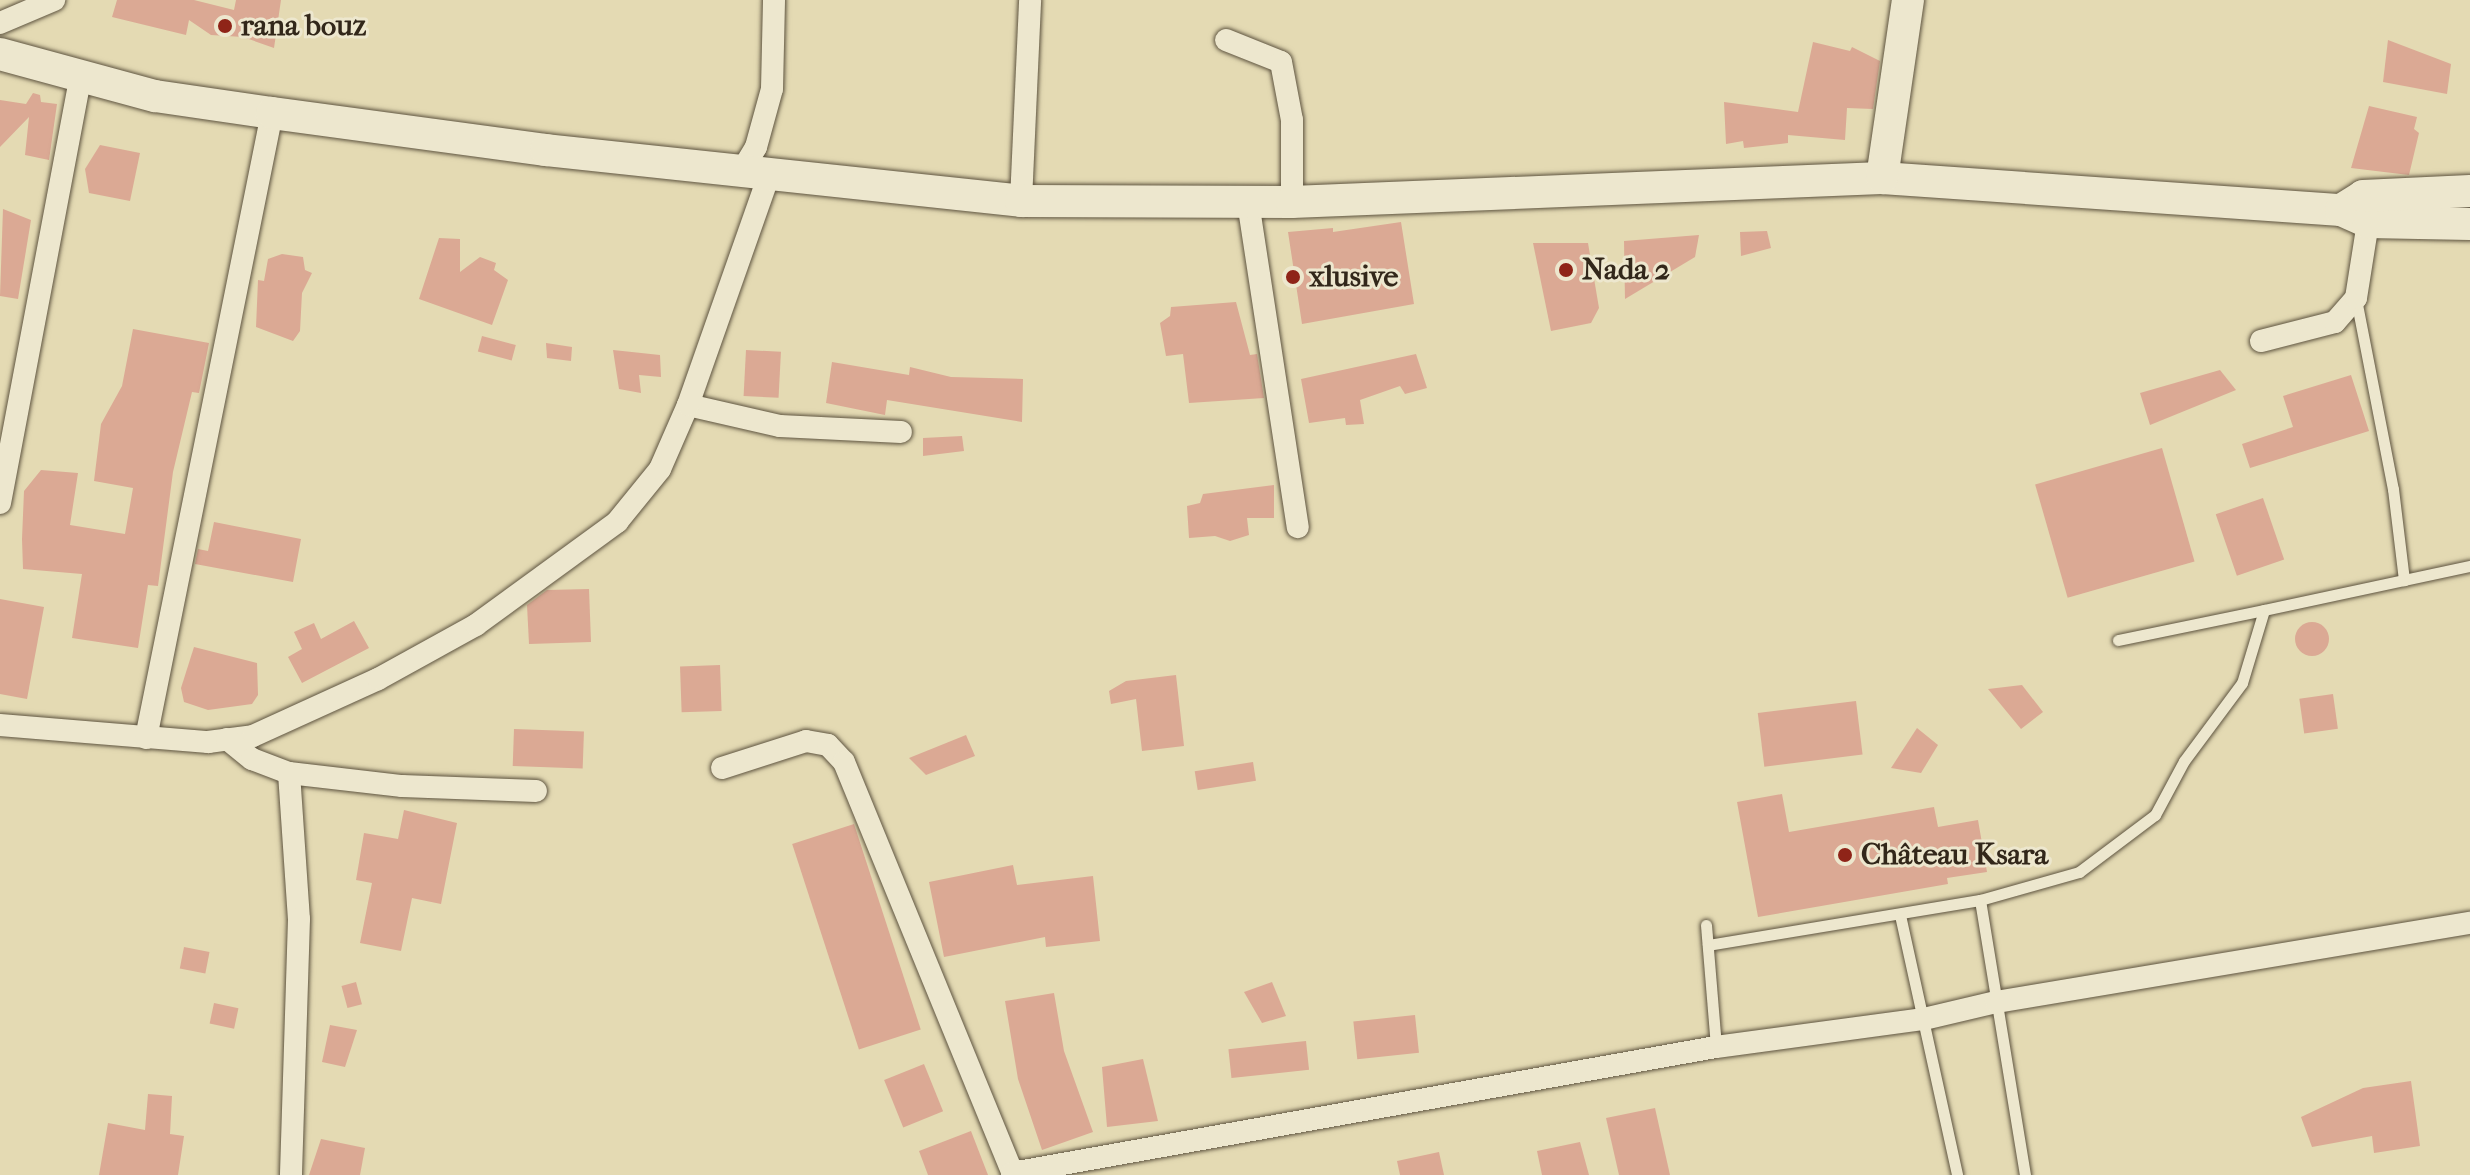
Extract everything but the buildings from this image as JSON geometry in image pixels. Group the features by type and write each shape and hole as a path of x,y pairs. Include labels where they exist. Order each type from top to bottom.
{"street":[{"path":"0,23 54,0"},
{"path":"0,725 146,738 227,739 253,736 378,679 476,625 636,504 660,469 688,405 755,174 756,147 772,89 774,0"},
{"path":"1021,201 1030,0"},
{"path":"1882,178 1908,0"},
{"path":"1226,40 1281,62 1292,120 1292,202"},
{"path":"0,54 155,96 272,113 755,174 1021,201 1292,202 1882,178 2470,224"},
{"path":"0,503 81,76"},
{"path":"146,738 272,113"},
{"path":"2261,341 2335,322 2356,298 2354,216 2363,196 2470,191"},
{"path":"1248,202 1298,527"},
{"path":"688,405 780,426 901,432"},
{"path":"227,739 252,759 289,773 402,786 536,791"},
{"path":"722,768 806,741 828,745 844,762 1012,1174 1716,1047 1924,1019 1996,1002 2470,923"},
{"path":"289,773 299,919 291,1175"}],"lane":[{"path":"2356,298 2393,489 2404,580"},
{"path":"2118,640 2470,566"},
{"path":"1708,945 1980,900 2079,872 2155,815 2184,761 2242,683 2264,610"},
{"path":"1980,900 2025,1175"},
{"path":"1900,915 1957,1175"},
{"path":"1706,925 1716,1047"}],"place":[{"name":"rana bouz","path":"225,26"},
{"name":"Nada 2","path":"1566,270"},
{"name":"xlusive","path":"1293,277"},
{"name":"Château Ksara","path":"1845,855"}]}
